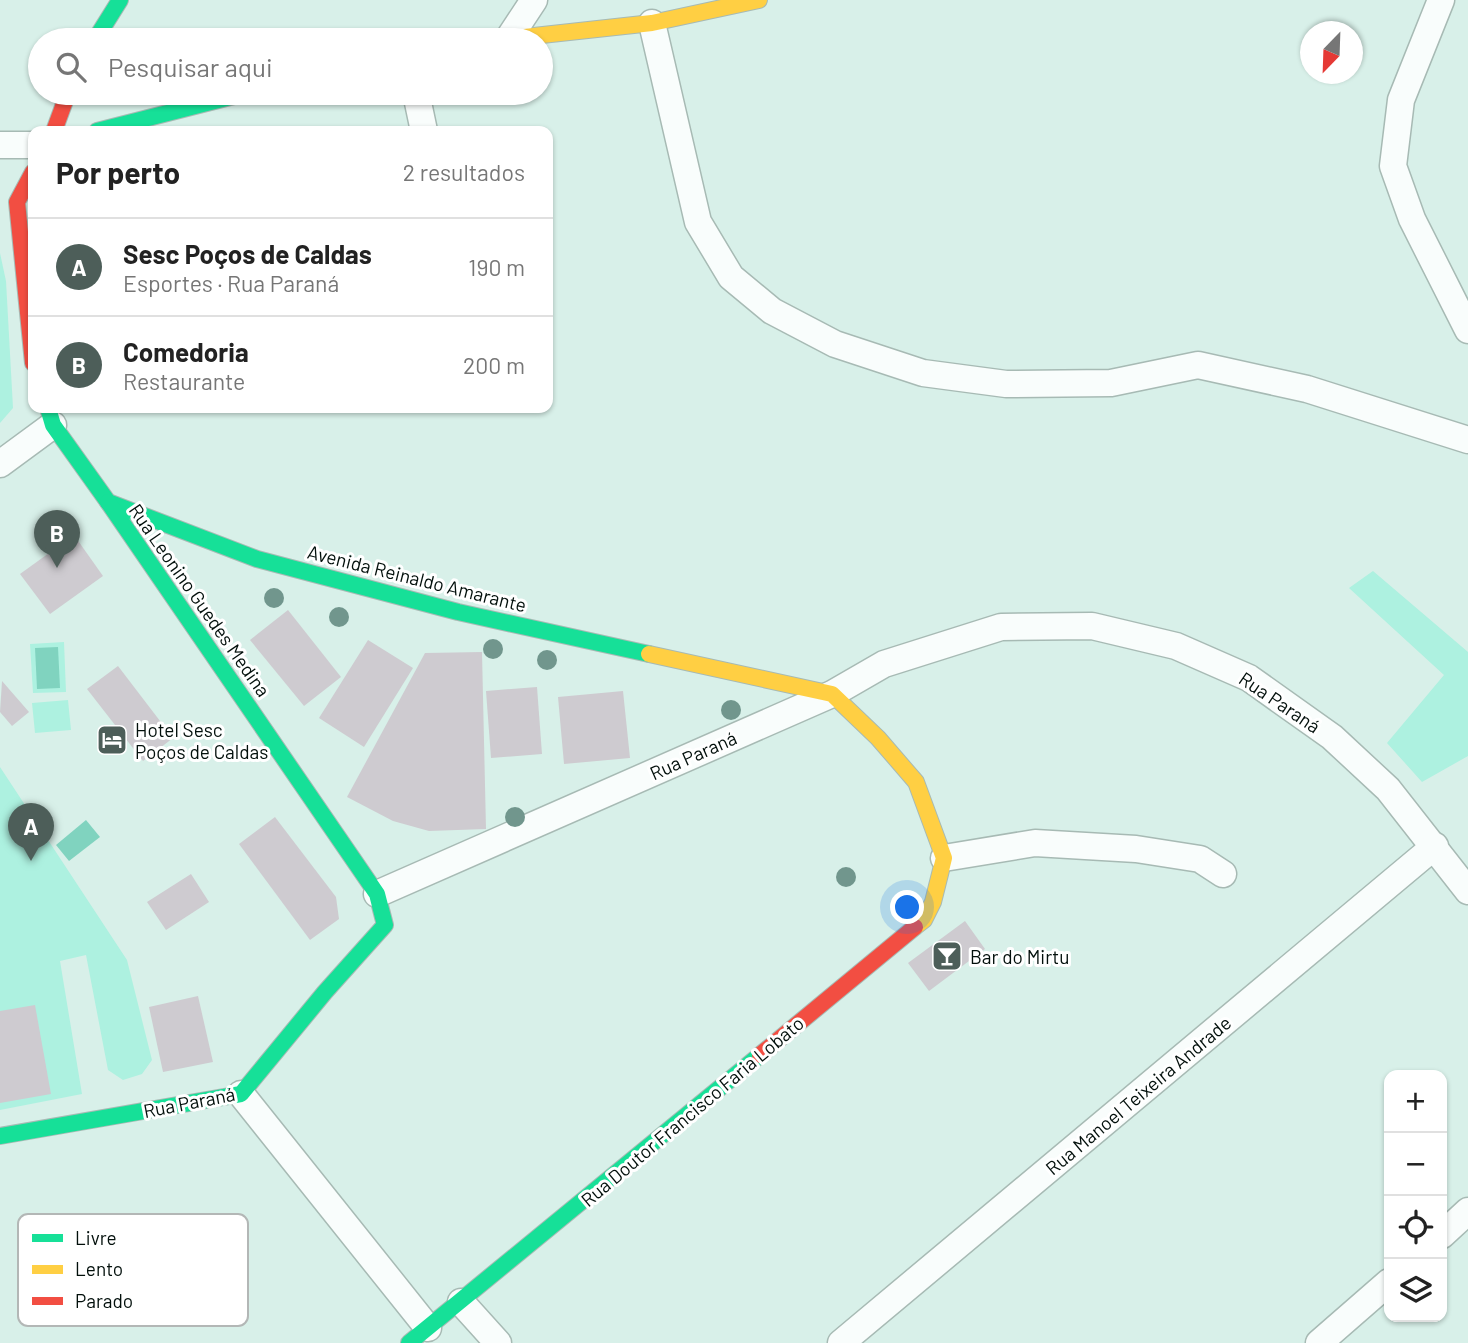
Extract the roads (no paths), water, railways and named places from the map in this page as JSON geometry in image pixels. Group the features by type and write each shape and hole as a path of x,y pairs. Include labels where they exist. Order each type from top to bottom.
{"street":[{"path":"102,28 120,0"},
{"path":"512,28 534,0"},
{"path":"553,34 652,23 759,0"},
{"path":"1441,0 1401,100 1393,166 1412,219 1468,330"},
{"path":"652,23 698,222 731,277 772,311 835,344 923,373 1006,384 1111,383 1198,365 1307,389 1468,440"},
{"path":"56,126 64,105"},
{"path":"117,126 199,105"},
{"path":"419,105 423,126"},
{"path":"0,145 28,145"},
{"path":"28,181 17,202 28,313"},
{"path":"0,464 51,417 108,502"},
{"name":"Avenida Reinaldo Amarante","path":"108,502 257,559 445,608 832,694"},
{"name":"Rua Leonino Guedes Medina","path":"108,502 377,894"},
{"name":"Rua Paraná","path":"0,1136 241,1094 325,992 385,925 377,894 832,694 884,664 1001,627 1092,626 1176,646 1249,678 1332,737 1388,789 1468,891"},
{"path":"832,694 878,738 916,782 944,858 1035,843 1136,849 1200,859 1223,874"},
{"name":"Rua Manoel Teixeira Andrade","path":"841,1343 1435,846"},
{"name":"Rua Doutor Francisco Faria Lobato","path":"418,1335 924,920 933,902 944,858"},
{"path":"241,1094 418,1335"},
{"path":"1447,1230 1468,1211"},
{"path":"1319,1343 1384,1286"},
{"path":"461,1302 498,1343"}],"place":[{"name":"Comedoria","path":"57,568"},
{"name":"Hotel Sesc Poços de Caldas","path":"112,740"},
{"name":"Sesc Poços de Caldas","path":"31,861"},
{"name":"Bar do Mirtu","path":"947,956"}]}
